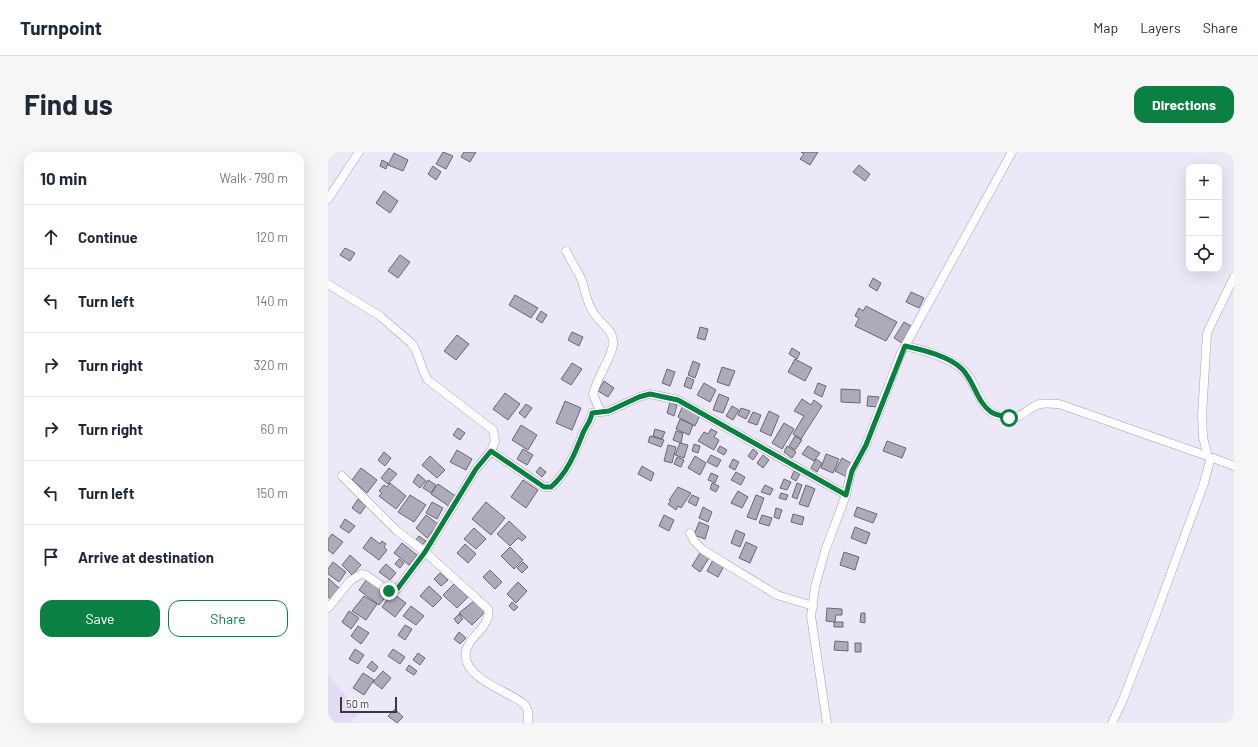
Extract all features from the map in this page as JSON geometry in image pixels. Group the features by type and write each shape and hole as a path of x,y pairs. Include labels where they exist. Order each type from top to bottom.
{"street":[{"path":"328,199 359,152"},
{"path":"826,723 811,616 815,587 824,551 846,495 852,471 866,445 905,346 1012,152"},
{"path":"566,251 582,282 588,304 595,316 607,327 612,338 613,345 593,394 600,411"},
{"path":"1112,723 1122,702 1156,614 1204,483 1210,458 1203,437 1202,416 1207,333 1234,277"},
{"path":"328,284 380,316 411,343 415,348 424,374 428,380 493,430 495,441 491,451 476,469 425,552 395,590 387,590 366,575 361,574 350,581 328,608"},
{"path":"905,346 930,352 961,368 971,379 980,402 992,413 1009,418 1017,418 1040,404 1059,404 1234,466"},
{"path":"491,451 544,487 551,487 562,477 578,450 584,431 590,422 592,413 609,411 639,397 650,394 678,400 846,495"},
{"path":"342,476 396,530 425,552 488,609 488,617 468,646 466,659 473,670 486,682 525,705 528,711 528,723"},
{"path":"690,534 694,541 703,550 778,595 813,606"}],"shaded area":[{"path":"328,675 361,712 350,723 328,723"}],"building":[{"path":"443,152 453,156 446,169 436,164"},
{"path":"464,152 476,152 470,162 461,157"},
{"path":"801,152 818,152 810,165 800,159 804,154"},
{"path":"394,153 408,160 403,171 388,165"},
{"path":"382,160 388,163 386,169 380,166"},
{"path":"859,165 870,174 865,181 853,172"},
{"path":"433,166 441,172 436,180 428,174"},
{"path":"384,191 398,201 390,213 376,203"},
{"path":"345,248 355,253 350,261 340,255"},
{"path":"400,255 410,262 398,278 388,271"},
{"path":"873,278 881,283 877,291 869,286"},
{"path":"911,292 924,298 919,308 906,302"},
{"path":"515,295 538,308 531,318 509,305"},
{"path":"866,306 897,322 886,341 855,326 859,318 855,316 859,308 863,311"},
{"path":"541,311 547,315 542,323 536,319"},
{"path":"904,322 911,326 902,343 894,338"},
{"path":"700,327 708,329 705,340 697,338"},
{"path":"572,332 583,337 579,346 568,340"},
{"path":"457,335 469,344 456,360 444,351"},
{"path":"792,348 800,353 797,359 789,354"},
{"path":"795,359 812,368 805,381 788,372"},
{"path":"693,361 700,364 695,378 688,375"},
{"path":"572,363 582,369 571,385 561,379"},
{"path":"722,367 735,371 729,386 717,382"},
{"path":"667,369 675,372 670,386 662,383"},
{"path":"687,377 694,380 691,389 684,386"},
{"path":"604,381 614,388 608,397 598,391"},
{"path":"704,383 716,390 710,402 697,395"},
{"path":"818,383 826,386 822,397 814,393"},
{"path":"841,389 860,390 860,403 841,402"},
{"path":"505,393 520,404 508,420 493,409"},
{"path":"719,394 729,398 723,413 713,410"},
{"path":"868,396 879,397 878,407 867,406"},
{"path":"802,399 811,405 814,400 822,406 801,439 793,434 804,416 794,411"},
{"path":"565,401 581,408 572,430 556,423"},
{"path":"670,402 677,405 674,416 667,413"},
{"path":"526,404 532,408 525,418 519,413"},
{"path":"683,405 701,413 695,426 678,417"},
{"path":"732,406 739,410 733,420 726,416"},
{"path":"741,408 750,411 746,419 738,415"},
{"path":"769,411 779,416 771,436 760,431"},
{"path":"753,412 761,415 757,425 748,422"},
{"path":"680,419 693,425 689,435 676,429"},
{"path":"784,423 794,429 782,449 772,443"},
{"path":"521,425 537,435 528,450 512,440"},
{"path":"458,428 465,433 460,440 453,435"},
{"path":"655,429 665,432 662,439 653,436"},
{"path":"711,429 717,432 714,437 719,440 714,450 698,441 704,432 708,434"},
{"path":"676,431 683,433 681,443 673,440"},
{"path":"650,436 664,440 661,447 648,442"},
{"path":"795,436 802,440 795,450 789,446"},
{"path":"887,441 906,448 902,458 883,451"},
{"path":"680,443 688,445 684,458 675,455"},
{"path":"694,444 700,446 698,453 692,451"},
{"path":"668,445 676,447 672,463 664,461"},
{"path":"720,446 727,450 724,455 717,451"},
{"path":"787,446 796,452 792,458 784,452"},
{"path":"808,446 820,453 814,461 802,454"},
{"path":"523,449 533,455 527,465 517,459"},
{"path":"753,449 758,453 753,460 748,456"},
{"path":"457,450 472,459 466,470 450,462"},
{"path":"384,452 391,458 385,466 378,460"},
{"path":"826,454 839,459 833,473 821,468"},
{"path":"711,455 721,460 717,467 707,462"},
{"path":"763,455 769,460 763,468 757,463"},
{"path":"430,456 445,470 437,478 422,465"},
{"path":"695,456 706,463 700,475 688,468"},
{"path":"677,457 684,460 681,467 674,464"},
{"path":"842,458 854,465 847,477 835,471"},
{"path":"733,459 739,462 735,470 729,467"},
{"path":"816,459 822,463 817,472 811,468"},
{"path":"642,466 654,473 651,481 638,474"},
{"path":"540,467 546,472 542,477 536,472"},
{"path":"361,468 377,480 367,493 352,480"},
{"path":"389,468 397,474 388,484 381,478"},
{"path":"794,471 800,474 796,481 791,478"},
{"path":"736,472 745,477 741,485 731,480"},
{"path":"711,473 718,476 715,483 708,480"},
{"path":"418,474 426,481 420,488 413,482"},
{"path":"784,479 791,482 787,490 780,488"},
{"path":"428,480 436,485 431,493 423,488"},
{"path":"523,480 538,490 526,508 511,497"},
{"path":"390,483 406,496 396,509 379,496 382,493 379,491 384,485 387,487"},
{"path":"712,483 719,486 716,492 710,489"},
{"path":"797,483 802,485 797,499 792,497"},
{"path":"438,484 457,497 450,507 431,494"},
{"path":"765,485 773,489 770,495 761,492"},
{"path":"806,485 815,489 808,507 799,504"},
{"path":"678,487 691,493 681,508 678,506 676,510 668,504"},
{"path":"738,491 748,497 742,508 731,503"},
{"path":"781,493 788,495 786,500 779,498"},
{"path":"410,495 426,505 414,522 398,512"},
{"path":"692,495 699,498 696,506 688,502"},
{"path":"756,495 764,498 756,520 747,517"},
{"path":"358,499 366,506 360,514 352,508"},
{"path":"432,502 443,508 437,519 426,513"},
{"path":"486,502 505,518 491,535 472,519"},
{"path":"703,507 712,512 708,522 699,518"},
{"path":"857,507 877,514 873,523 854,516"},
{"path":"776,508 782,510 779,519 774,517"},
{"path":"793,514 804,517 802,525 791,522"},
{"path":"426,515 438,524 427,538 416,528"},
{"path":"664,515 674,520 669,531 659,526"},
{"path":"762,515 772,518 769,526 759,523"},
{"path":"345,519 355,526 349,533 340,527"},
{"path":"509,521 526,537 522,541 518,538 510,546 497,534"},
{"path":"699,522 709,526 705,539 694,535"},
{"path":"855,527 870,533 866,544 851,538"},
{"path":"474,528 486,539 476,549 464,539"},
{"path":"736,530 745,534 740,547 731,543"},
{"path":"332,534 343,542 333,554 328,550 328,539"},
{"path":"419,536 426,541 420,547 414,542"},
{"path":"371,537 380,544 382,541 386,544 384,547 387,550 379,560 363,548"},
{"path":"746,542 757,547 750,563 739,558"},
{"path":"402,543 417,555 409,565 394,553"},
{"path":"465,544 476,554 468,563 457,553"},
{"path":"510,547 523,560 514,569 501,556"},
{"path":"844,552 859,557 855,570 840,565"},
{"path":"700,553 709,558 700,572 692,566"},
{"path":"350,555 361,565 352,575 342,565"},
{"path":"399,559 404,563 400,568 395,564"},
{"path":"713,560 724,566 718,577 707,571"},
{"path":"333,562 346,572 339,582 328,574 328,569"},
{"path":"523,562 528,567 522,573 517,568"},
{"path":"386,564 396,573 390,580 379,572"},
{"path":"490,570 502,582 495,589 483,577"},
{"path":"440,573 448,580 441,586 434,579"},
{"path":"328,578 340,589 331,599 328,597"},
{"path":"367,579 387,595 379,605 359,590"},
{"path":"518,582 527,591 516,603 507,594"},
{"path":"454,584 468,597 457,608 443,595"},
{"path":"429,586 442,598 433,607 420,596"},
{"path":"392,593 406,603 395,617 382,607"},
{"path":"364,596 377,604 366,620 352,611"},
{"path":"475,600 486,611 472,625 459,613"},
{"path":"512,602 518,607 514,611 509,606"},
{"path":"411,606 424,616 416,625 403,616"},
{"path":"827,608 842,609 842,615 836,615 835,622 826,621"},
{"path":"349,611 359,618 351,629 342,622"},
{"path":"861,613 865,613 865,623 860,622"},
{"path":"459,614 463,619 458,624 454,619"},
{"path":"834,622 843,622 843,627 834,627"},
{"path":"405,625 412,629 405,640 398,635"},
{"path":"358,626 369,633 361,644 351,636"},
{"path":"459,632 466,638 460,644 454,639"},
{"path":"835,641 848,642 848,651 834,650"},
{"path":"855,643 861,643 861,652 855,652"},
{"path":"355,649 364,655 358,664 349,659"},
{"path":"393,649 405,657 400,664 388,656"},
{"path":"418,653 425,658 420,665 413,660"},
{"path":"372,661 378,667 374,672 367,667"},
{"path":"409,665 417,671 414,675 406,670"},
{"path":"383,671 391,678 382,689 373,682"},
{"path":"363,673 374,680 364,695 353,688"},
{"path":"395,709 403,717 397,723 388,716"}],"route":[{"path":"389,591 398,588 425,552 476,469 491,451 544,487 551,487 562,477 578,450 584,431 590,422 592,413 609,411 639,397 650,394 678,400 846,495 852,471 866,445 905,346 930,352 961,368 971,379 980,402 992,413 1009,418"}]}
